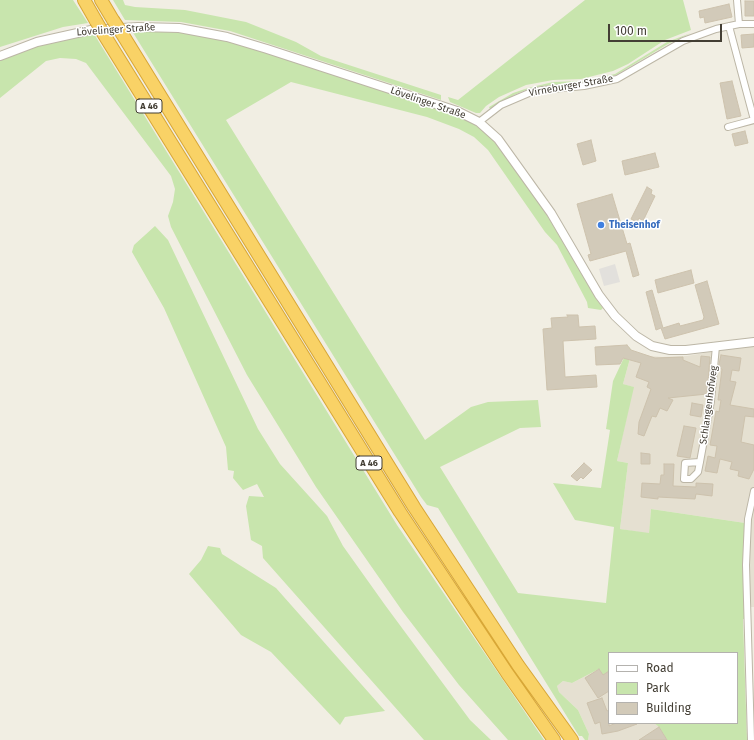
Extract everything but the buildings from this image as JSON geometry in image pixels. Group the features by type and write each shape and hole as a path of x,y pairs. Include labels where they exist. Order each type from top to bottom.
{"highway":[{"name":"A 46","path":"84,0 396,506 489,646 554,740"},
{"name":"A 46","path":"101,0 385,462 470,593 572,740"}],"street":[{"path":"737,0 739,24"},
{"name":"Virneburger Straße","path":"479,122 501,105 515,98 542,90 584,86 617,79 669,48 702,34 739,24 754,24"},
{"name":"Lövelinger Straße","path":"0,56 37,42 91,30 138,26 179,28 227,37 268,49 456,111 479,122 489,129 507,151 551,213 599,295 624,326 644,341 660,348 678,351 754,342"},
{"path":"728,127 754,120 729,26"},
{"name":"Schlangenhofweg","path":"700,462 711,401 716,346"},
{"path":"751,740 752,712 746,558 748,519 754,491"}],"shaded area":[{"path":"615,264 620,282 604,286 599,269"},
{"path":"744,346 754,346 754,486 745,523 651,509 649,534 620,529 628,463 617,461 633,387 623,384 632,351 650,356 687,356"},
{"path":"754,502 754,607 750,607 748,565 751,520"},
{"path":"599,669 608,671 608,724 655,724 659,727 667,740 588,740 589,734 578,710 559,692 557,686 563,681 572,683"}],"green space":[{"path":"0,0 73,0 88,23 63,27 0,47"},
{"path":"113,0 123,0 125,5 135,7 185,10 246,22 296,42 321,56 441,95 441,100 230,31 181,22 125,20"},
{"path":"585,0 683,0 691,30 665,40 628,64 613,71 581,79 553,80 526,85 499,97 486,106 480,113 476,113 450,102 448,97 458,100"},
{"path":"132,31 176,31 228,41 269,53 467,119 490,136 538,200 603,308 601,310 588,308 587,302 557,245 545,232 488,150 474,137 459,129 427,117 291,82 226,120 425,440 471,407 488,402 538,400 541,427 520,428 440,467 518,593 606,603 614,527 575,520 553,483 601,488 610,430 606,429 613,381 629,347 632,351 623,384 634,387 617,461 628,463 620,529 649,533 651,509 745,523 745,619 743,619 747,740 667,740 659,727 655,724 738,724 738,652 608,652 608,672 603,675 599,669 572,683 563,681 557,686 559,692 578,710 589,734 588,740 585,740 582,736 579,736 438,508 427,505"},
{"path":"691,33 668,44 616,75 583,83 542,86 528,89 514,95 490,109 489,107 513,93 528,88 553,82 582,81 615,74 667,42"},
{"path":"94,34 397,525 544,740 508,740 459,685 403,612 316,487 247,375 171,227 168,216 173,202 175,189 171,176 86,63 76,59 60,58 46,61 0,98 0,60 38,46"},
{"path":"155,226 168,240 258,429 280,464 327,516 343,546 385,605 470,720 491,740 424,740 263,558 262,546 251,540 246,506 249,496 264,497 257,484 243,490 233,478 234,471 228,470 226,447 164,308 132,252 134,245"},
{"path":"208,546 220,548 222,554 276,588 385,711 345,717 340,725 271,652 241,635 189,574 201,560"}],"place":[{"name":"Theisenhof","path":"601,225"}]}
